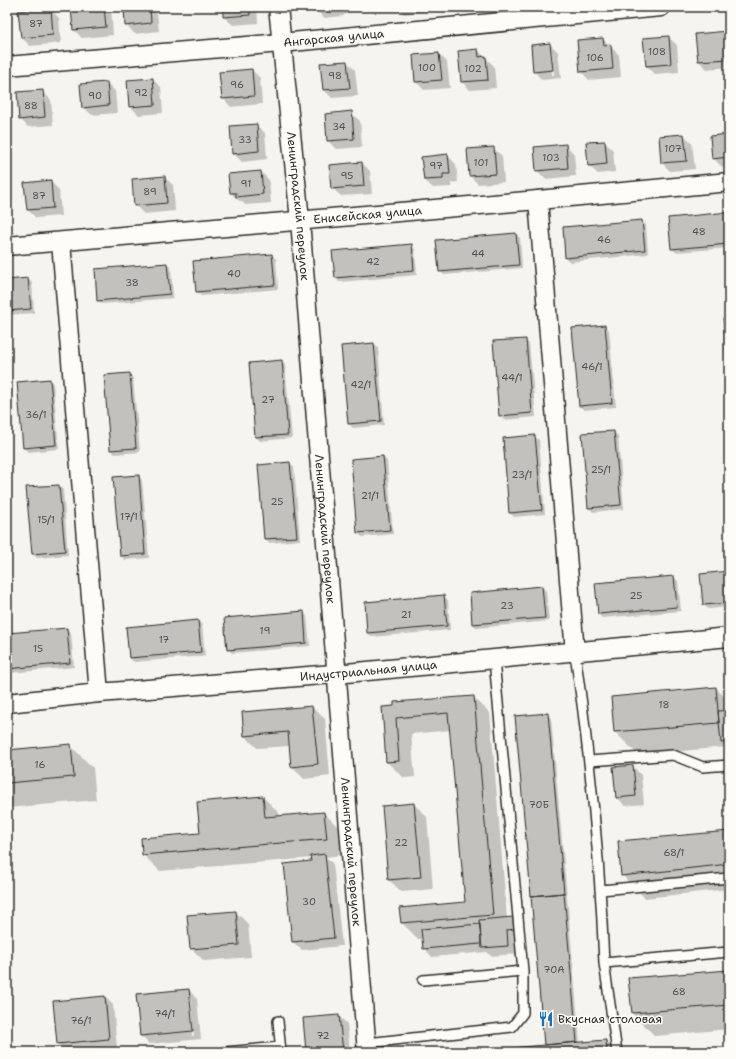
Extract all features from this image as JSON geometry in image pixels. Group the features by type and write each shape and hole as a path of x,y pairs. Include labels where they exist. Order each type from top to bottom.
{"street":[{"name":"Ленинградский переулок","path":"278,7 300,220 367,1047"},
{"name":"Ангарская улица","path":"7,66 281,43 661,7"},
{"name":"Енисейская улица","path":"7,246 729,182"},
{"path":"538,200 575,653"},
{"path":"61,242 99,692"},
{"name":"Индустриальная улица","path":"7,703 99,692 336,674 575,653 729,637"}],"lane":[{"path":"575,653 589,761 601,890 604,963 617,1052"},
{"path":"367,1047 512,1027 523,1013 523,971 494,660"},
{"path":"589,761 673,755 703,767 729,765"},
{"path":"601,890 729,878"},
{"path":"604,963 729,952"},
{"path":"423,980 523,971"},
{"path":"225,1052 280,1049 278,1021"}],"building":[{"path":"71,7 104,7 106,27 73,30"},
{"path":"124,7 150,7 151,23 125,26"},
{"path":"223,7 250,7 250,15 223,17"},
{"path":"315,7 336,7 315,10"},
{"path":"51,8 53,35 21,38 18,11"},
{"path":"728,31 729,59 698,61 695,34"},
{"path":"669,36 671,64 646,66 643,38"},
{"path":"603,38 604,46 611,45 613,69 580,72 577,40"},
{"path":"550,43 553,70 533,72 531,45"},
{"path":"478,49 479,57 486,56 488,80 461,82 458,51"},
{"path":"439,53 442,80 415,82 413,55"},
{"path":"347,61 350,88 323,90 320,63"},
{"path":"252,69 254,96 222,99 219,72"},
{"path":"153,78 155,105 129,107 127,80"},
{"path":"107,82 109,105 82,108 80,84"},
{"path":"43,90 45,117 19,120 17,92"},
{"path":"352,111 354,139 327,141 325,114"},
{"path":"257,124 259,151 232,154 230,126"},
{"path":"684,134 687,161 661,163 659,136"},
{"path":"729,134 729,157 712,159 710,136"},
{"path":"605,141 607,164 588,166 586,142"},
{"path":"566,144 568,168 536,171 534,147"},
{"path":"494,147 496,174 469,176 467,149"},
{"path":"448,154 450,174 443,174 443,179 424,180 421,157"},
{"path":"362,162 364,186 331,189 329,165"},
{"path":"261,171 263,194 236,197 236,193 230,193 228,174"},
{"path":"165,176 167,203 134,206 132,179"},
{"path":"51,180 53,208 27,210 24,183"},
{"path":"729,212 729,244 671,249 668,218"},
{"path":"642,220 645,250 565,258 563,227"},
{"path":"516,233 519,265 439,272 436,240"},
{"path":"412,244 414,271 335,278 332,251"},
{"path":"272,254 275,285 196,292 193,261"},
{"path":"167,263 170,294 97,301 95,269"},
{"path":"28,278 31,309 7,311 7,280"},
{"path":"723,318 729,318 729,382"},
{"path":"605,325 612,403 579,406 572,328"},
{"path":"526,339 532,413 499,416 493,341"},
{"path":"374,343 381,421 348,424 341,346"},
{"path":"282,360 288,435 255,437 249,363"},
{"path":"130,373 136,448 110,450 104,375"},
{"path":"50,379 56,445 23,448 17,382"},
{"path":"614,431 621,505 588,508 582,433"},
{"path":"535,435 542,510 509,513 503,438"},
{"path":"383,456 390,530 357,533 351,459"},
{"path":"290,462 297,537 264,539 258,465"},
{"path":"139,475 145,554 120,556 113,477"},
{"path":"59,485 65,551 32,554 26,487"},
{"path":"729,571 729,603 703,605 700,574"},
{"path":"674,576 677,607 598,614 595,583"},
{"path":"542,586 545,618 472,624 470,593"},
{"path":"444,595 447,626 367,633 365,602"},
{"path":"304,611 306,643 227,650 224,618"},
{"path":"198,620 201,652 129,658 126,627"},
{"path":"67,628 70,663 7,669 7,633"},
{"path":"716,687 719,723 614,732 611,697"},
{"path":"474,696 493,915 401,923 399,908 465,902 448,713 396,718 399,761 386,762 382,707 394,706 394,702"},
{"path":"312,706 318,764 291,767 288,732 244,736 242,712"},
{"path":"729,710 729,742 721,743 718,711"},
{"path":"548,713 564,893 531,896 515,716"},
{"path":"71,744 74,777 7,783 7,750"},
{"path":"633,765 636,796 616,798 613,767"},
{"path":"263,796 265,817 324,812 327,839 142,855 141,838 200,833 197,802"},
{"path":"414,803 421,877 388,880 382,806"},
{"path":"729,831 729,864 621,876 618,841"},
{"path":"325,854 334,938 292,942 284,864 311,861 310,856"},
{"path":"564,893 577,1042 544,1045 531,896"},
{"path":"236,911 239,945 190,949 187,915"},
{"path":"513,917 514,929 507,930 508,946 482,948 479,920"},
{"path":"480,924 481,944 423,949 421,929"},
{"path":"729,970 729,1005 632,1013 628,978"},
{"path":"189,989 193,1031 140,1036 136,994"},
{"path":"105,996 109,1039 57,1044 53,1001"},
{"path":"339,1015 343,1052 306,1052 303,1018"},
{"path":"606,1040 607,1052 469,1052 544,1045"}],"place":[{"name":"Вкусная столовая","path":"546,1019"}]}
